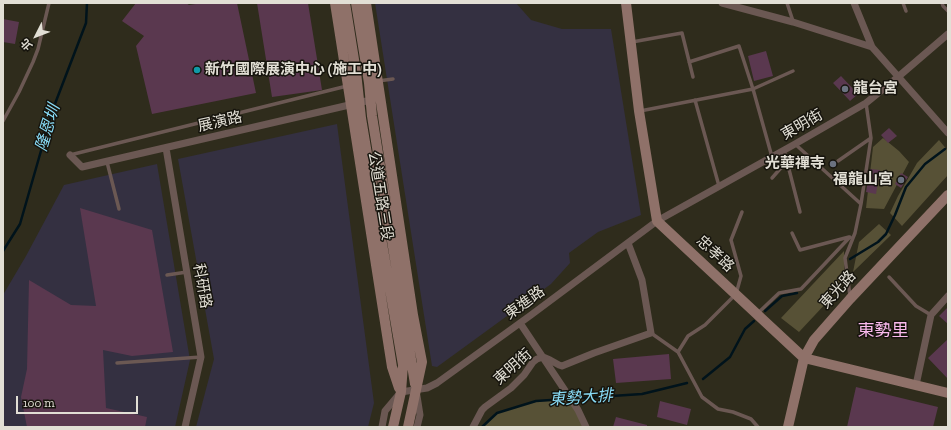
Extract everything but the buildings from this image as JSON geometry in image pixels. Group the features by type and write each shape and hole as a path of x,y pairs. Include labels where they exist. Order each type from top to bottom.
{"street":[{"name":"公道五路三段","path":"335,3 353,85"},
{"name":"公道五路三段","path":"345,3 356,104 403,365 401,392 393,427"},
{"name":"公道五路三段","path":"356,3 374,82"},
{"name":"公道五路三段","path":"366,3 376,99 372,116 420,415 417,427"},
{"path":"626,3 639,111 657,221"},
{"path":"722,3 793,22 872,47"},
{"path":"854,3 872,47 948,133"},
{"name":"東明街","path":"657,221 796,144 866,103 948,34"},
{"name":"展演路","path":"70,155 82,167 376,99"},
{"name":"科研路","path":"166,148 201,357 185,427"},
{"name":"東光路","path":"788,427 804,358 814,340 850,299 948,195"},
{"name":"東進路","path":"401,392 427,388 437,383 657,221"},
{"name":"忠孝路","path":"657,221 804,358"},
{"path":"628,243 642,280 651,333"},
{"path":"916,384 931,314 948,296"},
{"path":"520,323 578,410 586,427"},
{"name":"東明街","path":"473,427 482,410 524,376 533,362 537,359 543,357 562,366 651,333"},
{"path":"804,358 948,392"},
{"name":"公道五路三段","path":"408,427 416,390"},
{"path":"382,427 385,411 401,392"}],"lane":[{"path":"3,121 33,62 38,49 49,3"},
{"path":"787,3 793,22"},
{"path":"902,3 906,11"},
{"path":"942,3 948,11"},
{"path":"630,43 682,33 688,62 693,77"},
{"path":"688,62 739,46 753,88 772,157"},
{"path":"639,111 753,88 793,71"},
{"path":"70,155 353,85 393,79"},
{"path":"695,100 719,186"},
{"path":"850,299 845,258 861,204 871,138 866,103"},
{"path":"838,161 871,138"},
{"path":"796,144 861,204"},
{"path":"784,150 800,212"},
{"path":"772,178 787,161"},
{"path":"106,162 119,209"},
{"path":"678,352 688,336 706,325 736,294 741,276 731,240 742,212"},
{"path":"792,233 800,250 852,237"},
{"path":"757,314 779,293 801,289 852,237"},
{"path":"167,275 187,272"},
{"path":"889,277 916,306 931,314"},
{"path":"651,333 678,352 702,397 718,409 733,412 751,419 758,427"},
{"path":"118,363 201,357"}],"shaded area":[{"path":"375,3 516,3 531,20 562,29 611,29 641,215 598,232 569,253 570,263 551,284 437,367 432,366"},
{"path":"337,124 374,403 368,427 196,427 214,359 178,159"},
{"path":"883,138 899,151 909,162 884,209 866,208 873,147"},
{"path":"939,140 948,151 948,175 902,226 890,213 917,163"},
{"path":"157,164 190,360 175,427 3,427 3,295 26,256 64,185"},
{"path":"879,224 891,235 853,272 859,242"},
{"path":"844,251 844,284 799,332 781,318"},
{"path":"571,399 586,427 482,427 497,413 536,401"}],"waterway":[{"name":"隆恩圳","path":"3,251 20,224 53,109 86,23 87,3"},
{"name":"東勢大排","path":"850,259 878,242 886,234 906,187 925,164 945,149"},
{"name":"東勢大排","path":"765,311 782,296 797,293"},
{"name":"東勢大排","path":"703,379 730,357 745,329 754,321"},
{"name":"東勢大排","path":"482,427 497,413 536,401 642,394 687,383"}],"place":[{"name":"新竹國際展演中心 (施工中)","path":"197,70"},
{"name":"龍台宮","path":"845,89"},
{"name":"光華禪寺","path":"833,164"},
{"name":"福龍山宮","path":"901,180"}],"district":[{"name":"東勢里","path":"883,331"}]}
